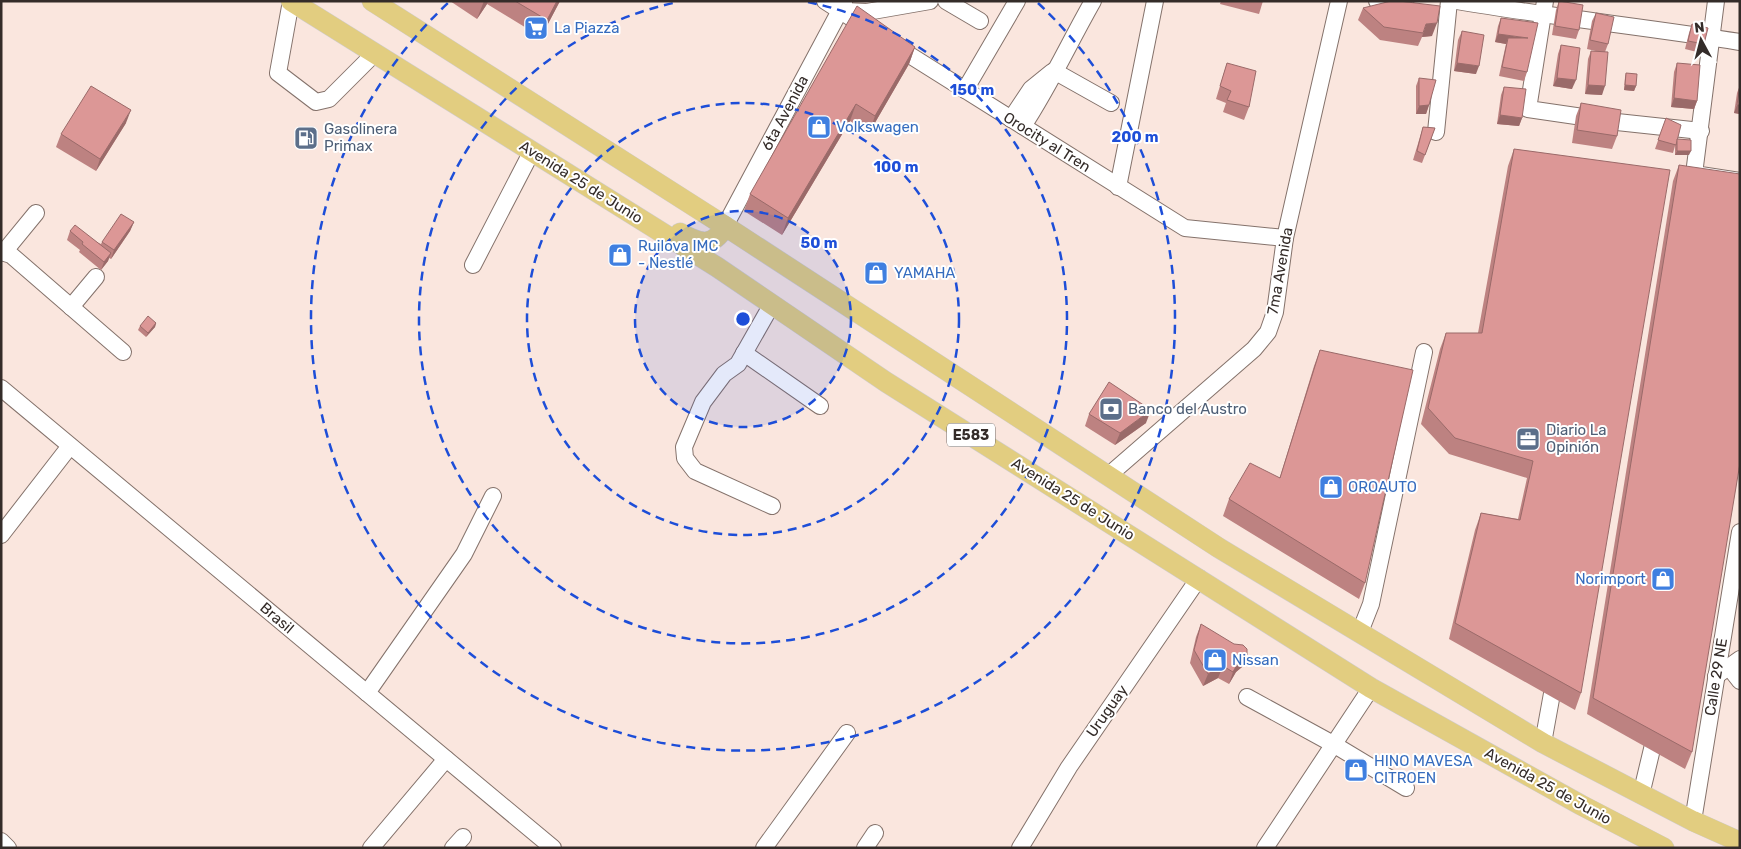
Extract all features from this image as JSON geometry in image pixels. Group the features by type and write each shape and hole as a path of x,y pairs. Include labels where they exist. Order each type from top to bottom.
{"main road":[{"name":"Avenida 25 de Junio","path":"291,1 717,267 886,382 1199,578 1370,688 1664,848"},
{"name":"E583","path":"372,1 725,226 1218,548 1543,743 1641,795 1740,842"},
{"path":"591,188 619,199 694,240 710,242 714,240 725,226"}],"street":[{"path":"291,1 278,73 316,102 329,99 375,53"},
{"name":"Orocity al Tren","path":"825,1 840,4 965,90 1185,228 1285,238"},
{"path":"840,4 855,1"},
{"path":"840,4 867,12 930,1"},
{"path":"946,1 980,21"},
{"path":"965,90 1017,1"},
{"path":"1017,123 1031,89 1054,71 1092,1"},
{"path":"1118,186 1155,1"},
{"name":"7ma Avenida","path":"1108,475 1254,349 1268,332 1275,312 1285,238 1339,1"},
{"path":"1378,1 1424,9 1451,5 1544,8 1740,42"},
{"path":"1716,1 1710,37 1701,131 1694,174 1740,181"},
{"name":"6ta Avenida","path":"725,226 840,4"},
{"path":"1436,132 1451,5"},
{"path":"1544,8 1528,109 1617,122 1701,131"},
{"path":"1054,71 1111,103"},
{"path":"473,265 532,151"},
{"path":"36,213 2,252 11,255 123,352"},
{"path":"71,307 96,277"},
{"path":"772,304 738,364 724,374 703,402 684,447 685,458 695,471 772,506"},
{"path":"1360,632 1371,604 1424,352"},
{"path":"744,353 820,406"},
{"name":"Brasil","path":"1,388 553,848"},
{"path":"1,535 70,446"},
{"path":"367,693 464,554 493,496"},
{"name":"Calle 29 NE","path":"1693,821 1728,667 1740,532"},
{"name":"Uruguay","path":"1020,848 1069,767 1199,578"},
{"path":"1543,743 1558,663 1549,660"},
{"path":"1728,667 1740,681"},
{"path":"1266,848 1370,688"},
{"path":"1247,697 1333,744 1406,788"},
{"path":"1641,795 1662,709"},
{"path":"764,848 847,733"},
{"path":"371,848 446,759"},
{"path":"865,848 875,833"},
{"path":"1,841 8,848"}],"building":[{"path":"515,1 557,1 547,20"},
{"path":"1391,1 1440,6 1437,23 1426,24 1423,33 1384,27 1363,8"},
{"path":"1559,1 1583,5 1579,30 1555,26"},
{"name":"Volkswagen","path":"857,6 915,47 875,116 856,104 788,218 750,194"},
{"path":"1596,13 1614,17 1608,44 1590,40"},
{"path":"1501,18 1538,23 1527,72 1502,67 1508,38 1528,38 1498,34"},
{"path":"1692,24 1708,28 1704,44 1688,41"},
{"path":"1462,31 1484,35 1479,66 1457,63"},
{"path":"1561,45 1580,48 1576,80 1557,78"},
{"path":"1591,51 1608,52 1605,86 1588,85"},
{"path":"1227,63 1256,71 1249,107 1227,100 1231,91 1220,86"},
{"path":"1677,63 1700,65 1697,101 1674,98"},
{"path":"1626,73 1637,74 1636,86 1625,85"},
{"path":"1419,78 1436,80 1429,105 1419,106"},
{"path":"1740,85 1740,105 1737,105"},
{"path":"91,86 131,110 100,159 61,134"},
{"path":"1504,87 1526,89 1522,118 1500,115"},
{"path":"1581,103 1621,110 1617,136 1577,130"},
{"path":"1666,118 1681,125 1676,145 1658,140"},
{"path":"1423,127 1435,128 1425,155 1417,151"},
{"path":"1677,139 1691,140 1691,151 1677,151"},
{"name":"Diario La Opinión","path":"1514,149 1670,170 1581,693 1455,623 1481,513 1520,520 1533,461 1455,438 1428,408 1446,333 1482,333"},
{"name":"Norimport","path":"1679,165 1740,174 1740,463 1692,752 1593,698"},
{"path":"121,214 134,222 114,250 102,242"},
{"path":"75,225 111,253 104,262 82,244 83,242 70,231"},
{"path":"148,316 156,323 148,333 140,326"},
{"name":"OROAUTO","path":"1320,350 1413,370 1365,583 1229,499 1250,463 1280,478"},
{"path":"1109,382 1151,410 1120,433 1089,414"},
{"path":"1201,624 1234,644 1243,645 1247,649 1247,655 1240,659 1233,672 1223,666 1208,674 1194,650"}],"place":[{"name":"La Piazza","path":"536,28"},
{"name":"Volkswagen","path":"819,127"},
{"name":"Gasolinera Primax","path":"306,138"},
{"name":"Ruilova IMC - Nestlé","path":"620,255"},
{"name":"YAMAHA","path":"876,273"},
{"name":"Banco del Austro","path":"1111,409"},
{"name":"Diario La Opinión","path":"1528,439"},
{"name":"OROAUTO","path":"1331,487"},
{"name":"Norimport","path":"1663,579"},
{"name":"Nissan","path":"1215,660"},
{"name":"HINO MAVESA CITROEN","path":"1356,770"}]}
